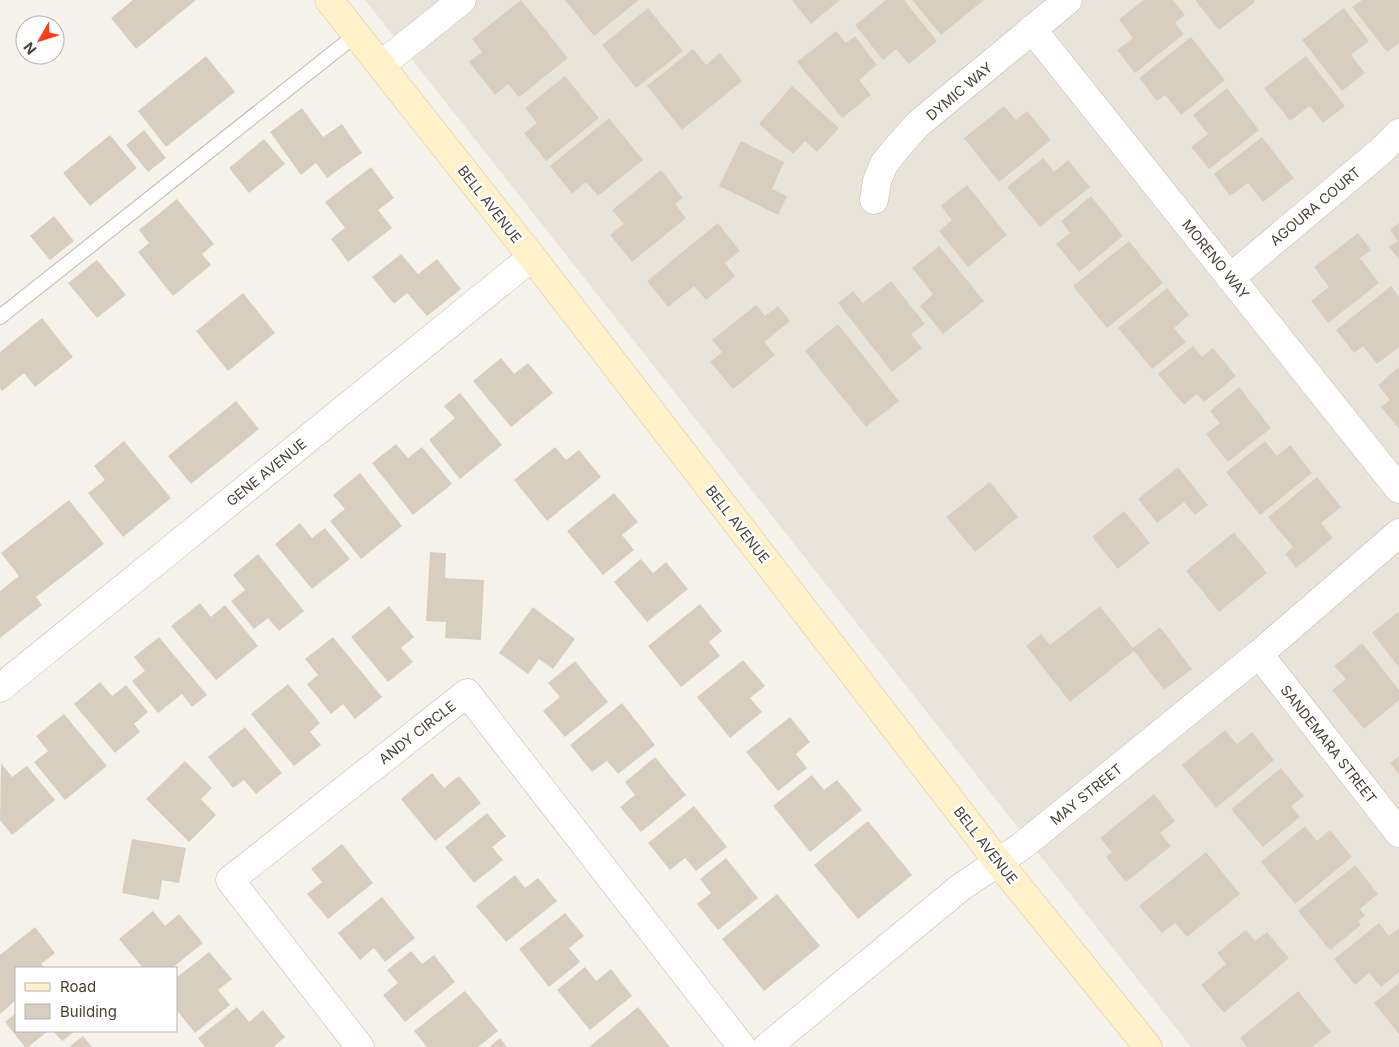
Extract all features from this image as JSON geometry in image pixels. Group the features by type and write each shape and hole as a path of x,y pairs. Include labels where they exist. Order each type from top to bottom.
{"main road":[{"name":"BELL AVENUE","path":"329,0 532,257 999,863 1148,1047"}],"street":[{"path":"382,65 462,0"},
{"name":"DYMIC WAY","path":"874,200 877,181 884,164 918,124 1068,0"},
{"name":"MORENO WAY","path":"1032,29 1399,489"},
{"name":"AGOURA COURT","path":"1230,278 1381,151 1399,133"},
{"name":"GENE AVENUE","path":"0,688 532,257"},
{"name":"MAY STREET","path":"767,1047 961,887 999,863 1259,654 1399,533"},
{"name":"SANDEMARA STREET","path":"1259,654 1399,833"},
{"name":"ANDY CIRCLE","path":"360,1047 230,880 467,693 742,1047"}],"lane":[{"path":"0,317 357,34"}],"shaded area":[{"path":"365,0 1399,0 1399,1047 1191,1047"}],"building":[{"path":"133,0 196,0 136,49 111,18"},
{"path":"521,0 568,58 519,97 508,84 495,95 469,62 482,52 472,39"},
{"path":"565,0 639,0 594,36"},
{"path":"792,0 840,0 811,24"},
{"path":"886,0 904,0 937,41 909,64 896,49 883,60 855,25"},
{"path":"912,0 984,0 941,35"},
{"path":"1144,0 1173,0 1185,15 1175,23 1184,34 1135,73 1117,50 1133,38 1119,19"},
{"path":"1195,0 1254,0 1255,2 1219,30"},
{"path":"1362,0 1399,0 1399,43 1387,52 1352,7"},
{"path":"648,8 683,51 636,88 602,45"},
{"path":"1344,8 1369,41 1351,55 1365,73 1342,91 1302,40"},
{"path":"836,31 846,43 855,36 877,65 859,80 871,95 842,118 797,62"},
{"path":"1191,37 1225,80 1181,115 1165,95 1157,101 1139,78"},
{"path":"693,49 706,65 720,53 742,81 682,130 647,86"},
{"path":"206,56 235,92 166,147 138,111"},
{"path":"1306,56 1345,106 1323,123 1310,106 1290,121 1264,88"},
{"path":"565,76 599,118 546,161 524,133 537,123 525,108"},
{"path":"792,86 839,128 817,152 805,141 793,154 759,124"},
{"path":"1227,88 1259,130 1209,169 1191,147 1208,134 1193,115"},
{"path":"1004,106 1016,120 1027,111 1051,140 999,182 964,138"},
{"path":"302,108 323,137 342,124 362,153 327,178 316,163 301,175 270,132"},
{"path":"609,118 643,160 598,196 586,182 572,194 550,166"},
{"path":"144,130 166,158 148,172 126,145"},
{"path":"110,135 137,168 90,206 63,173"},
{"path":"1262,137 1294,178 1263,202 1248,183 1230,196 1214,174"},
{"path":"264,139 285,164 249,193 229,168"},
{"path":"741,141 784,162 772,189 787,196 778,215 719,186"},
{"path":"1043,158 1054,172 1068,160 1090,187 1040,227 1007,187"},
{"path":"371,167 394,198 378,210 392,228 348,262 331,239 345,228 325,202"},
{"path":"661,170 683,198 675,204 686,218 632,262 610,235 624,224 612,210"},
{"path":"967,185 1007,235 968,267 939,231 952,220 941,206"},
{"path":"1091,196 1123,236 1079,272 1056,244 1070,233 1061,221"},
{"path":"177,199 214,244 202,254 211,265 173,296 138,252 149,243 139,230"},
{"path":"54,216 74,241 50,260 30,236"},
{"path":"718,223 740,251 725,263 735,276 706,300 694,286 668,307 647,281"},
{"path":"1399,223 1399,259 1389,247 1398,241 1390,230"},
{"path":"1358,233 1371,250 1360,258 1379,283 1328,323 1311,301 1329,287 1314,267"},
{"path":"1129,241 1163,283 1107,328 1073,286"},
{"path":"939,246 984,301 943,334 920,306 933,294 912,268"},
{"path":"401,254 418,274 437,259 461,289 427,316 407,293 394,304 372,277"},
{"path":"97,260 126,295 97,318 68,283"},
{"path":"891,281 925,324 911,334 922,348 892,372 838,303 853,291 863,303"},
{"path":"1391,286 1399,297 1399,347 1377,364 1363,346 1354,353 1336,330"},
{"path":"1167,288 1189,315 1174,328 1186,342 1152,369 1118,328"},
{"path":"243,293 275,333 228,371 196,331"},
{"path":"756,305 765,316 778,306 790,321 764,342 775,355 733,389 710,362 722,352 712,340"},
{"path":"42,318 73,357 35,387 24,373 2,391 0,388 0,352"},
{"path":"838,324 899,401 866,427 805,351"},
{"path":"1193,346 1202,357 1213,348 1236,376 1204,402 1197,394 1184,405 1158,374"},
{"path":"501,358 514,374 528,363 553,393 511,427 473,381"},
{"path":"1399,367 1399,429 1381,407 1390,400 1378,385"},
{"path":"1239,387 1271,428 1228,462 1206,434 1220,423 1210,411"},
{"path":"460,393 502,445 460,479 429,440 455,418 444,406"},
{"path":"236,401 259,429 191,484 168,456"},
{"path":"124,441 171,498 123,537 88,493 105,480 94,466"},
{"path":"1265,441 1277,456 1290,445 1312,473 1260,515 1226,472"},
{"path":"396,444 408,458 422,447 452,484 413,515 372,463"},
{"path":"555,447 566,460 579,450 601,477 547,521 514,480"},
{"path":"1178,467 1208,505 1195,515 1184,502 1157,523 1138,499"},
{"path":"360,473 402,526 361,559 330,521 345,509 333,495"},
{"path":"1317,477 1341,507 1321,523 1333,538 1296,568 1285,554 1293,547 1268,517"},
{"path":"990,482 1018,517 975,552 946,517"},
{"path":"614,493 638,522 622,535 634,550 603,575 567,531"},
{"path":"69,500 104,544 36,597 42,605 0,638 0,591 19,576 1,553"},
{"path":"1124,511 1150,543 1118,569 1092,537"},
{"path":"300,523 312,538 325,528 350,559 312,589 275,544"},
{"path":"1234,532 1267,573 1219,612 1186,571"},
{"path":"430,552 446,553 445,578 484,580 481,640 445,638 446,622 426,621"},
{"path":"258,554 304,611 279,631 268,618 254,629 231,601 245,590 233,575"},
{"path":"641,559 653,573 666,562 688,589 647,622 614,582"},
{"path":"200,603 211,617 225,605 258,646 216,680 171,626"},
{"path":"700,604 722,631 709,642 720,656 681,687 648,646"},
{"path":"389,606 414,637 401,648 413,662 388,682 351,637"},
{"path":"1100,606 1133,648 1160,627 1192,669 1164,690 1134,651 1070,702 1026,646 1041,634 1050,645"},
{"path":"533,607 575,639 553,669 539,659 528,674 499,653"},
{"path":"1399,613 1399,667 1372,633"},
{"path":"159,637 207,695 192,707 182,694 158,713 132,681 145,671 134,657"},
{"path":"333,637 382,697 355,719 343,704 331,714 307,684 318,675 305,659"},
{"path":"1362,643 1399,690 1399,700 1364,729 1332,690 1346,679 1334,666"},
{"path":"743,660 765,686 750,698 762,712 730,738 697,697"},
{"path":"575,661 608,702 565,737 543,711 560,697 548,683"},
{"path":"100,682 112,696 126,685 148,712 134,724 140,732 115,753 74,704"},
{"path":"288,684 320,723 310,732 321,745 294,766 251,714"},
{"path":"622,703 655,745 618,774 607,761 592,772 570,745"},
{"path":"64,714 107,766 65,800 34,762 48,751 36,736"},
{"path":"790,717 810,742 796,754 807,768 778,791 746,752"},
{"path":"245,727 282,773 256,794 244,780 233,788 208,757"},
{"path":"1225,730 1237,744 1252,732 1274,760 1216,808 1182,765"},
{"path":"1399,756 1399,774 1390,763"},
{"path":"655,757 686,795 641,832 620,807 635,795 625,782"},
{"path":"185,761 212,788 201,799 216,815 189,842 146,799"},
{"path":"1,763 12,777 27,766 55,800 12,835 0,820"},
{"path":"1281,768 1304,796 1291,806 1300,817 1263,847 1231,809"},
{"path":"432,773 444,788 459,776 481,803 435,841 401,799"},
{"path":"812,775 824,790 837,780 862,810 810,852 773,806"},
{"path":"1154,794 1175,821 1160,833 1171,846 1126,882 1106,857 1112,852 1100,838"},
{"path":"694,806 727,847 696,871 685,858 670,870 648,843"},
{"path":"487,813 506,836 492,847 503,860 474,883 445,847"},
{"path":"868,821 912,875 858,919 814,865"},
{"path":"1305,826 1317,841 1330,830 1352,857 1295,904 1261,862"},
{"path":"132,839 186,848 179,883 162,880 159,900 122,893"},
{"path":"342,844 373,883 328,919 307,894 322,882 311,869"},
{"path":"1206,852 1240,894 1187,937 1175,923 1162,933 1139,906"},
{"path":"726,858 758,898 718,930 697,904 711,893 700,879"},
{"path":"1355,865 1378,894 1360,909 1365,916 1358,921 1361,925 1330,950 1298,911"},
{"path":"515,875 525,888 538,878 557,901 506,942 476,906"},
{"path":"777,894 820,946 764,991 722,939"},
{"path":"382,897 415,938 385,962 374,948 360,960 338,933"},
{"path":"153,911 165,926 179,914 203,943 173,967 142,967 119,939"},
{"path":"565,913 584,936 569,948 580,962 549,987 519,949"},
{"path":"1379,923 1389,936 1399,928 1399,972 1381,987 1369,973 1355,985 1334,959"},
{"path":"35,927 55,953 41,964 43,967 15,967 15,1001 0,1014 0,955"},
{"path":"1246,930 1255,941 1267,932 1289,958 1224,1013 1201,985 1226,964 1217,953"},
{"path":"411,951 422,964 434,955 455,982 405,1022 383,995 398,983 387,970"},
{"path":"209,952 232,979 218,990 230,1005 195,1033 178,1012 178,976"},
{"path":"585,967 596,981 611,969 632,996 590,1030 557,990"},
{"path":"1399,983 1399,1034 1374,1003"},
{"path":"465,991 498,1031 478,1047 427,1047 414,1031"},
{"path":"1298,991 1331,1032 1312,1047 1247,1047 1240,1038"},
{"path":"237,1007 249,1022 263,1010 285,1037 273,1047 205,1047 198,1038"},
{"path":"638,1007 670,1047 589,1047"},
{"path":"15,1014 15,1032 47,1032 28,1047 25,1047 5,1022"},
{"path":"54,1032 74,1032 62,1041"},
{"path":"83,1036 92,1047 69,1047"},
{"path":"500,1038 507,1047 489,1047"}]}
